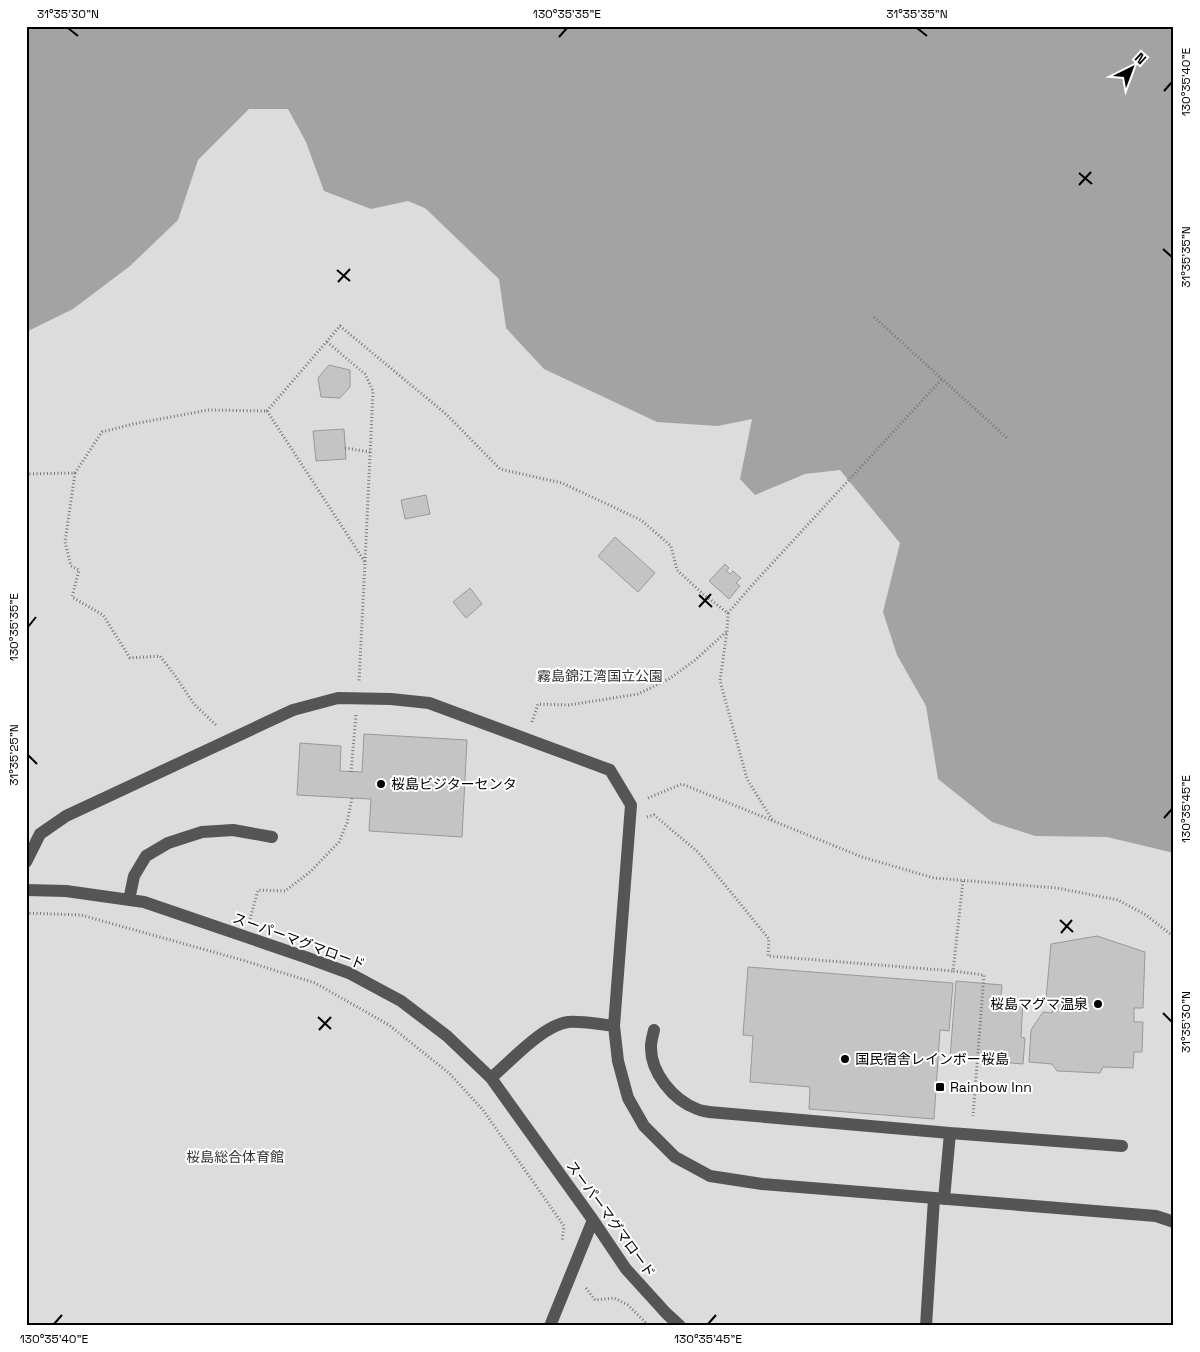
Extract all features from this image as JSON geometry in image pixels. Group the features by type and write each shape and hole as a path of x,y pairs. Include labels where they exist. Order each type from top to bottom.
{"street":[{"path":"26,862 40,834 66,816 292,710 338,698 391,699 429,704 610,770 631,805 614,1026 618,1061 628,1098 644,1126 675,1157 710,1176 762,1184 1156,1216 1174,1222"},
{"path":"129,900 134,876 146,856 168,843 202,832 233,830 272,837"},
{"name":"スーパーマグマロード","path":"26,890 66,891 144,902 349,973 401,1001 447,1036 491,1078 594,1220 626,1269 680,1326"},
{"path":"491,1078 533,1041 551,1028 567,1022 614,1026"},
{"path":"654,1030 651,1046 654,1067 666,1086 682,1101 697,1110 950,1133 1122,1146"},
{"path":"926,1326 939,1199 950,1133"},
{"path":"550,1326 594,1220"}],"path":[{"path":"874,317 1008,439"},
{"path":"231,739 194,704 160,656 130,658 102,615 72,597 80,570 70,566 65,542 75,473 102,432 133,424 208,410 267,411 340,326 446,414 500,469 562,483 641,520 671,546 677,570 704,595 728,613"},
{"path":"327,342 365,374 373,391 358,698 351,772"},
{"path":"773,821 747,779 720,681 728,613 942,379"},
{"path":"267,411 365,562"},
{"path":"345,448 370,452"},
{"path":"26,474 75,473"},
{"path":"532,723 538,704 569,705 638,694 678,673 727,631"},
{"path":"631,805 682,784 862,857 934,878 1057,888 1118,900 1146,915 1174,937"},
{"path":"245,936 258,890 285,891 310,872 339,842 347,823 352,798"},
{"path":"630,820 654,815 698,852 769,940 768,956 984,975 972,1134"},
{"path":"953,971 963,881"},
{"path":"26,913 82,915 242,960 316,983 389,1025 450,1074 483,1110 564,1226 561,1253 595,1300 614,1298 628,1305 649,1326"}],"green space":[{"name":"霧島錦江湾国立公園","path":"26,26 1174,26 1174,1326 26,1326"}],"shaded area":[{"path":"26,26 1174,26 1174,853 1107,837 1035,836 992,822 938,779 926,706 897,655 883,612 900,543 840,470 805,474 755,495 740,479 752,419 718,426 657,422 544,369 506,328 499,279 425,208 408,201 371,209 324,191 306,142 288,109 249,109 198,160 178,220 130,266 73,309 26,332"}],"building":[{"path":"329,365 350,370 350,387 340,398 321,397 318,378"},
{"path":"344,429 346,459 316,461 313,431"},
{"path":"426,495 430,514 405,519 401,500"},
{"path":"615,537 655,573 638,592 598,556"},
{"path":"725,564 729,568 726,571 730,574 733,571 741,578 736,583 740,586 729,599 709,581"},
{"path":"470,588 482,604 466,618 453,602"},
{"name":"桜島ビジターセンタ","path":"364,734 467,740 462,837 369,831 371,799 297,795 300,743 341,746 340,771 362,772"},
{"name":"桜島マグマ温泉","path":"1097,936 1145,952 1143,1008 1134,1008 1134,1022 1143,1022 1142,1052 1134,1052 1133,1068 1103,1067 1100,1073 1057,1071 1052,1064 1029,1062 1031,1030 1043,1012 1052,1013 1053,1000 1046,999 1051,944"},
{"name":"国民宿舎レインボー桜島","path":"748,967 953,983 949,1031 940,1030 934,1119 809,1109 810,1087 750,1082 753,1036 743,1035"},
{"path":"956,981 1002,985 1001,997 1023,999 1021,1037 1025,1038 1023,1064 950,1058"}],"place":[{"name":"桜島ビジターセンタ","path":"381,784"},
{"name":"桜島マグマ温泉","path":"1098,1004"},
{"name":"国民宿舎レインボー桜島","path":"845,1059"},
{"name":"Rainbow Inn","path":"940,1087"}],"park label":[{"name":"桜島総合体育館","path":"235,1157"}]}
